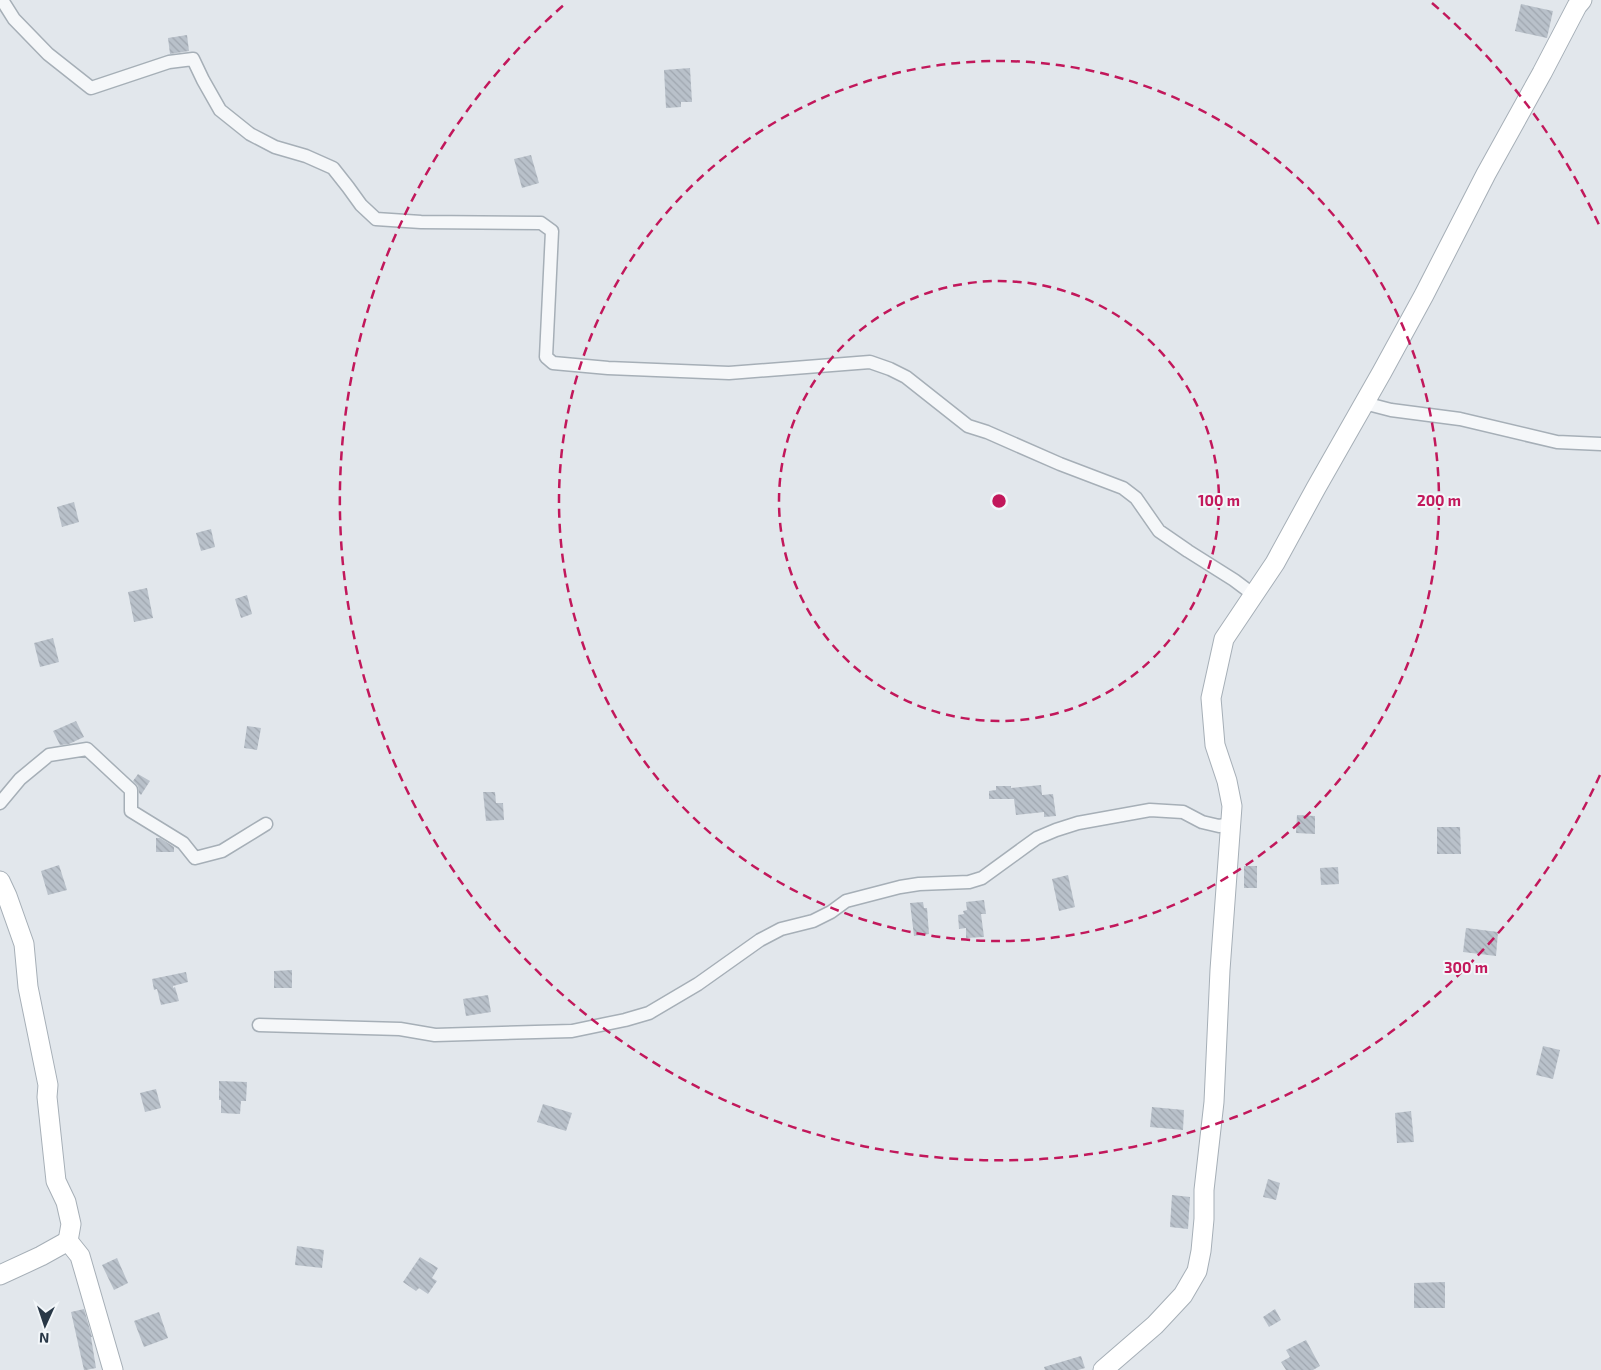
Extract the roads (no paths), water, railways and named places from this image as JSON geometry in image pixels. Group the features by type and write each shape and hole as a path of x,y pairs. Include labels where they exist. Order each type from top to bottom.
{"main road":[{"path":"1103,1370 1155,1325 1183,1295 1197,1271 1202,1243 1204,1190 1214,1102 1220,970 1232,806 1227,782 1215,744 1211,698 1224,639 1275,564 1424,295 1486,174 1582,0"},
{"path":"0,881 24,944 28,987 48,1085 47,1097 56,1180 66,1202 71,1224 68,1241 80,1256 113,1370"},
{"path":"0,1275 68,1241"}],"street":[{"path":"2,0 14,19 48,54 91,88 169,62 193,60 202,80 220,110 250,134 275,147 306,156 332,168 348,186 361,206 376,219 421,222 541,223 548,227 552,230 546,358 553,363 608,368 729,373 870,362 877,364 906,377 968,426 1123,488 1136,498 1159,531 1234,580 1254,596"},
{"path":"1364,404 1460,420 1558,442 1601,444"},
{"path":"0,803 20,779 49,755 87,749 131,790 131,811 184,844 195,858 222,851 266,824"},
{"path":"259,1025 400,1028 435,1035 572,1031 649,1013 698,984 760,940 782,929 813,921 831,912 846,901 900,887 919,884 969,882 982,878 1037,838 1078,823 1150,810 1183,812 1202,822 1219,826 1231,824"}]}
